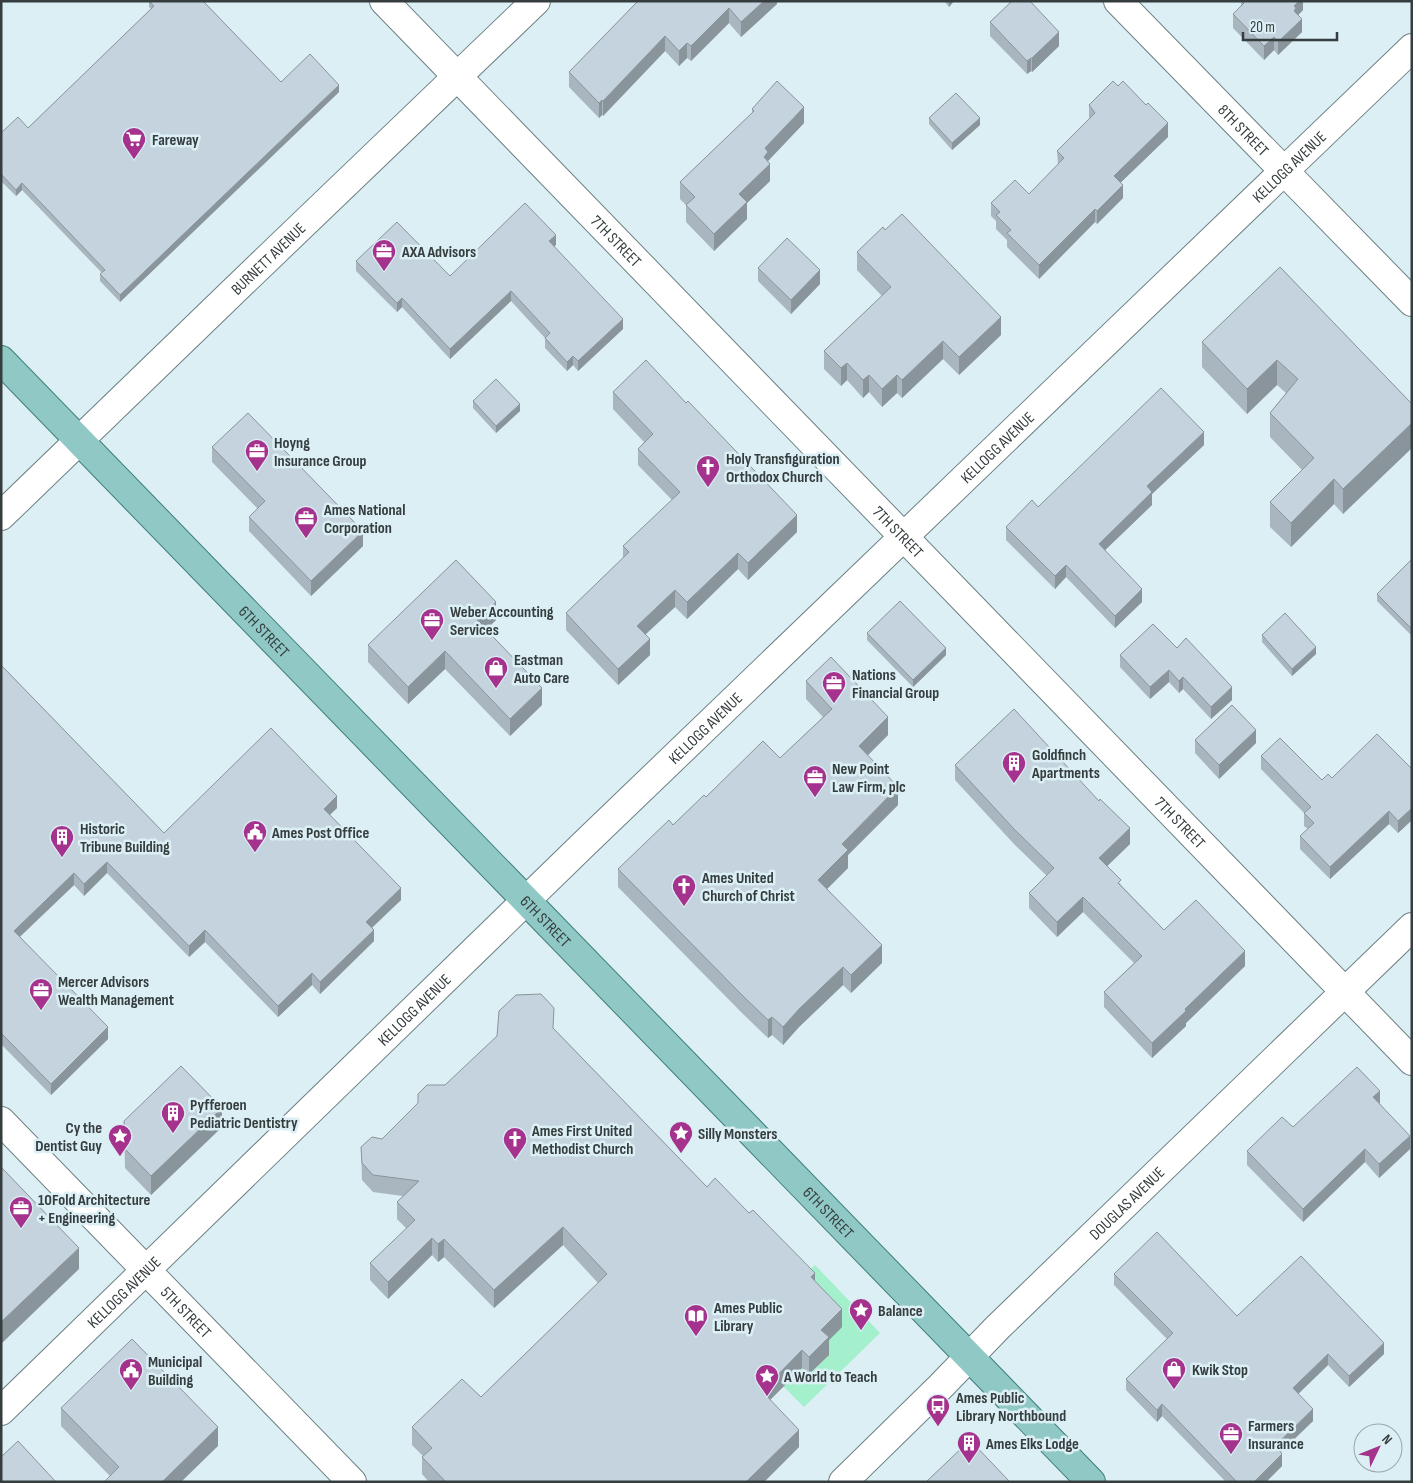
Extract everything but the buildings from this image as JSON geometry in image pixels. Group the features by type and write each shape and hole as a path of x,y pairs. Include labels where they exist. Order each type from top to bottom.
{"main road":[{"name":"6TH STREET","path":"1,360 1091,1482"}],"street":[{"name":"7TH STREET","path":"384,1 1412,1061"},
{"name":"BURNETT AVENUE","path":"1,516 536,1"},
{"name":"8TH STREET","path":"1118,1 1412,302"},
{"name":"KELLOGG AVENUE","path":"1,1411 1412,48"},
{"name":"DOUGLAS AVENUE","path":"843,1482 998,1327 1412,927"},
{"name":"5TH STREET","path":"1,1121 352,1482"}],"green space":[{"path":"815,1265 880,1333 804,1407 783,1386 802,1368 809,1374 828,1355 802,1277"}],"place":[{"name":"Fareway","path":"134,160"},
{"name":"AXA Advisors","path":"384,272"},
{"name":"Hoyng Insurance Group","path":"257,472"},
{"name":"Holy Transfiguration Orthodox Church","path":"708,488"},
{"name":"Ames National Corporation","path":"306,539"},
{"name":"Weber Accounting Services","path":"432,641"},
{"name":"Eastman Auto Care","path":"496,689"},
{"name":"Nations Financial Group","path":"834,704"},
{"name":"Goldfinch Apartments","path":"1014,784"},
{"name":"New Point Law Firm, plc","path":"815,798"},
{"name":"Ames Post Office","path":"255,853"},
{"name":"Historic Tribune Building","path":"62,858"},
{"name":"Ames United Church of Christ","path":"684,907"},
{"name":"Mercer Advisors Wealth Management","path":"41,1011"},
{"name":"Pyfferoen Pediatric Dentistry","path":"173,1134"},
{"name":"Silly Monsters","path":"681,1154"},
{"name":"Cy the Dentist Guy","path":"120,1157"},
{"name":"Ames First United Methodist Church","path":"515,1160"},
{"name":"10Fold Architecture + Engineering","path":"21,1229"},
{"name":"Balance","path":"861,1331"},
{"name":"Ames Public Library","path":"696,1337"},
{"name":"Kwik Stop","path":"1174,1390"},
{"name":"Municipal Building","path":"131,1391"},
{"name":"A World to Teach","path":"767,1397"},
{"name":"Ames Public Library Northbound","path":"938,1427"},
{"name":"Farmers Insurance","path":"1231,1455"},
{"name":"Ames Elks Lodge","path":"969,1464"}]}
